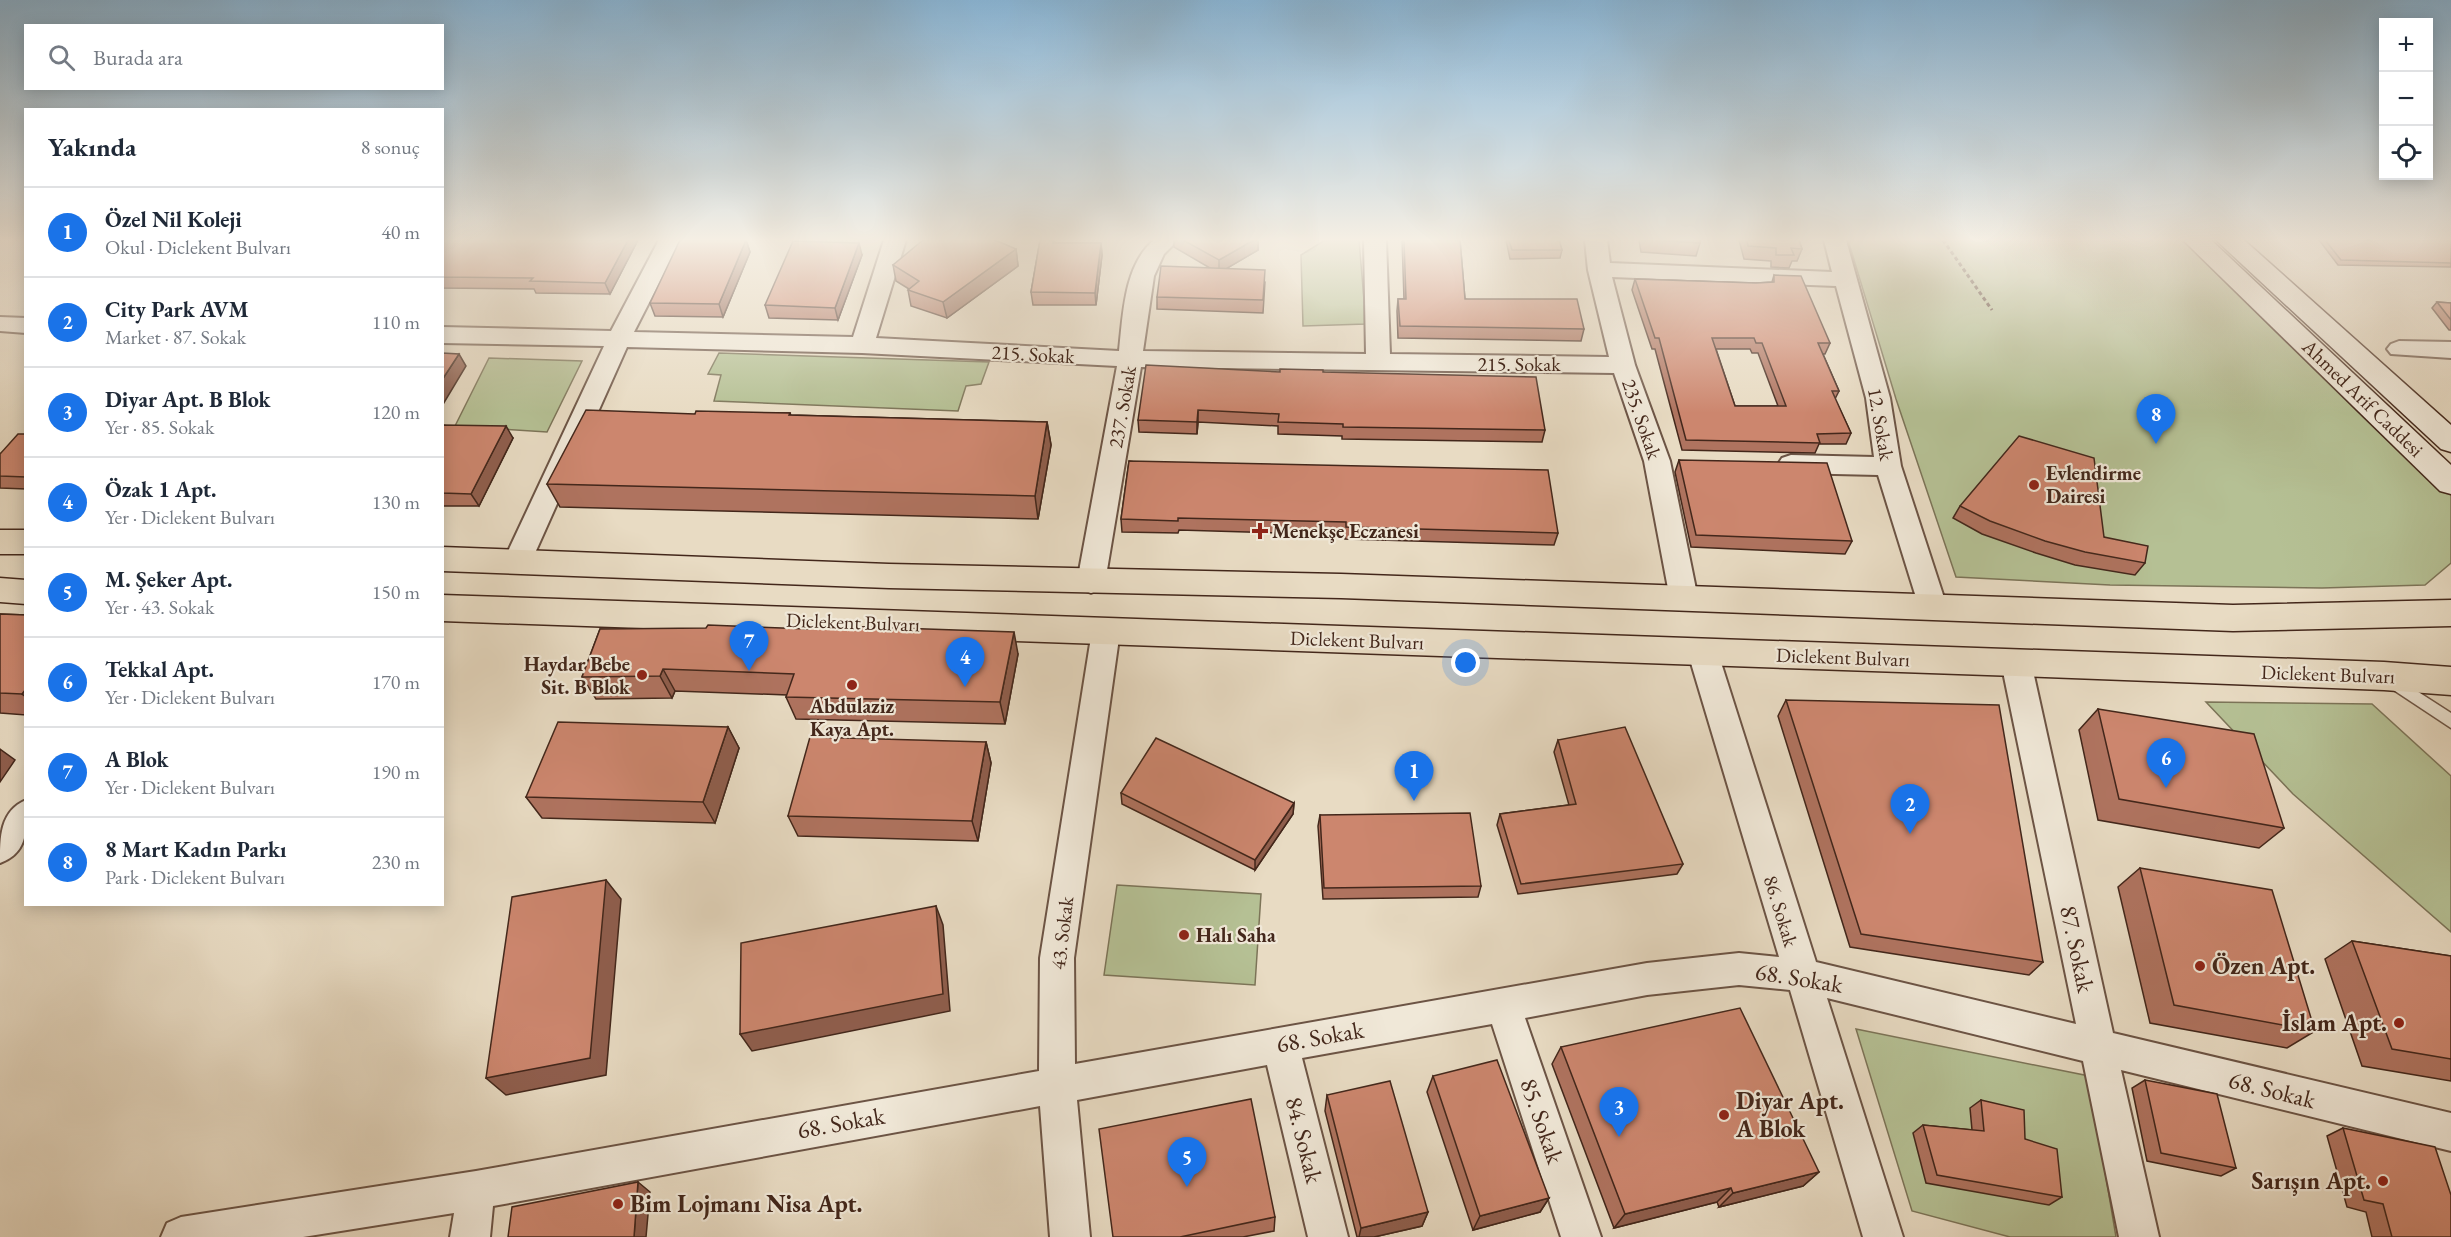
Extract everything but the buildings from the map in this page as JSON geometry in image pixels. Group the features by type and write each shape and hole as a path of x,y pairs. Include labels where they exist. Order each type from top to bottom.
{"main road":[{"name":"Ahmed Arif Caddesi","path":"2257,298 2451,483"},
{"name":"Ahmed Arif Caddesi","path":"2292,298 2451,442"},
{"path":"0,542 24,542"},
{"path":"444,559 1091,582 1341,586 2233,618 2449,612"},
{"path":"0,590 24,592"},
{"name":"Diclekent Bulvarı","path":"444,608 2016,662 2384,676 2451,681"}],"street":[{"path":"517,562 619,339 640,298"},
{"path":"862,345 877,298"},
{"name":"237. Sokak","path":"1091,582 1139,298"},
{"path":"1376,298 1378,363"},
{"name":"235. Sokak","path":"1606,298 1623,365 1668,461 1684,599"},
{"name":"12. Sokak","path":"1851,298 1878,398 1888,466 1933,607"},
{"path":"0,324 24,326"},
{"name":"215. Sokak","path":"444,335 862,345 1130,359 1623,365"},
{"path":"2399,349 2451,350"},
{"path":"1772,464 1888,466"},
{"name":"43. Sokak","path":"1070,1237 1057,1083 1057,958 1106,631"},
{"name":"86. Sokak","path":"1703,653 1800,975 1883,1237"},
{"name":"87. Sokak","path":"2016,662 2139,1237"},
{"path":"0,849 24,817"},
{"name":"68. Sokak","path":"181,1237 476,1190 1057,1083 1647,979 1739,969 1800,975 2451,1132"},
{"name":"85. Sokak","path":"1503,1004 1581,1237"},
{"name":"84. Sokak","path":"1280,1044 1328,1237"},
{"path":"470,1237 476,1190"}],"lane":[{"path":"2384,676 2451,721"}],"path":[{"path":"1983,298 1992,310"}],"green space":[{"path":"1302,298 1364,298 1366,324 1303,326"},
{"path":"1865,298 2250,298 2446,488 2451,495 2451,563 2425,585 2322,588 2110,585 1956,577 1896,399"},
{"path":"719,353 989,362 981,384 966,386 958,411 714,401 721,375 708,374"},
{"path":"489,358 582,361 547,432 455,426"},
{"path":"2206,702 2372,704 2451,776 2451,932 2293,794"},
{"name":"Halı Saha","path":"1117,885 1261,894 1255,985 1104,975"},
{"path":"1856,1029 2089,1076 2116,1237 2010,1237 1912,1211"}],"place":[{"name":"8 Mart Kadın Parkı","path":"2156,444"},
{"name":"Evlendirme Dairesi","path":"2034,485"},
{"name":"Menekşe Eczanesi","path":"1260,531"},
{"name":"A Blok","path":"749,671"},
{"name":"Haydar Bebe Sit. B Blok","path":"642,675"},
{"name":"Abdulaziz Kaya Apt.","path":"852,685"},
{"name":"Özak 1 Apt.","path":"965,687"},
{"name":"Tekkal Apt.","path":"2166,788"},
{"name":"Özel Nil Koleji","path":"1414,801"},
{"name":"City Park AVM","path":"1910,834"},
{"name":"Halı Saha","path":"1184,935"},
{"name":"Özen Apt.","path":"2200,966"},
{"name":"İslam Apt.","path":"2399,1023"},
{"name":"Diyar Apt. A Blok","path":"1724,1115"},
{"name":"Diyar Apt. B Blok","path":"1619,1137"},
{"name":"Sarışın Apt.","path":"2383,1181"},
{"name":"M. Şeker Apt.","path":"1187,1187"},
{"name":"Bim Lojmanı Nisa Apt.","path":"618,1204"}]}
